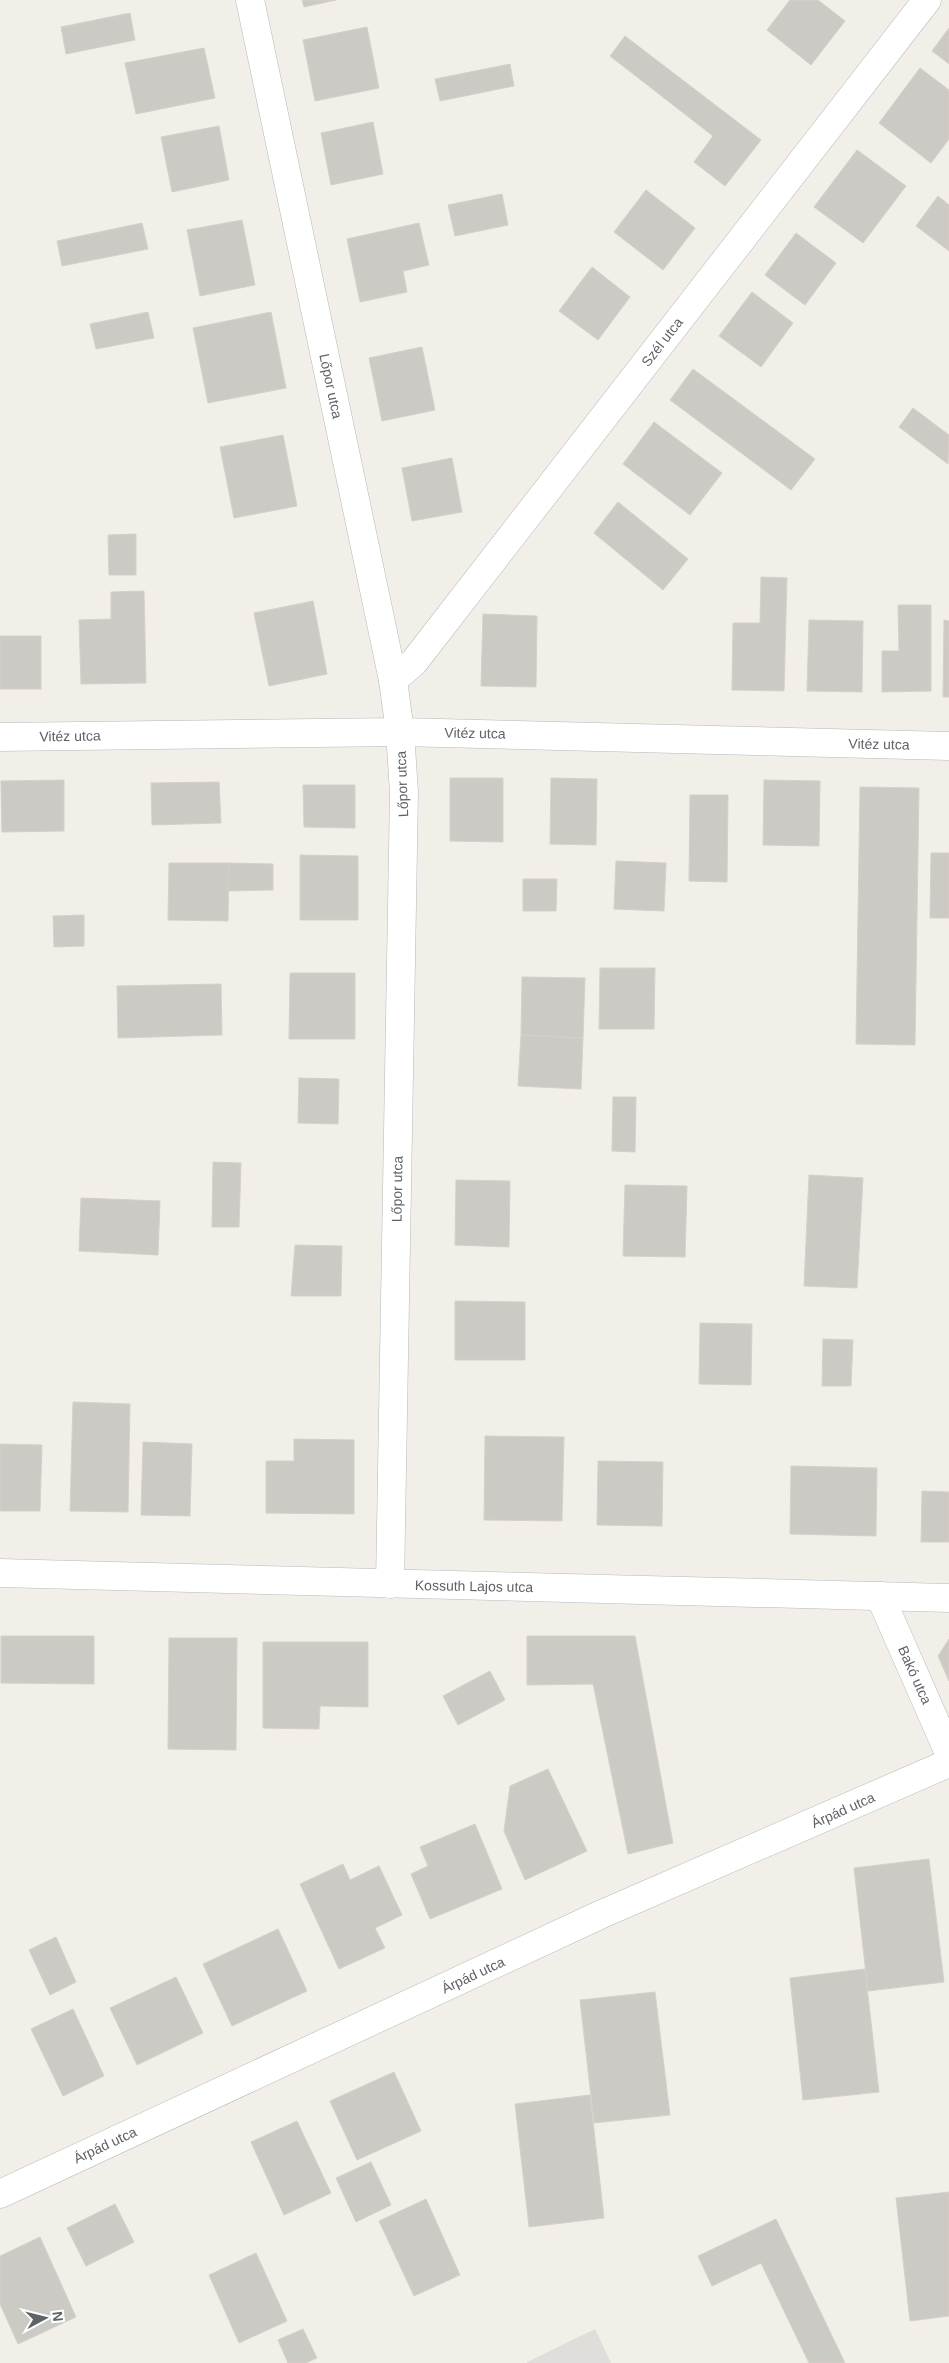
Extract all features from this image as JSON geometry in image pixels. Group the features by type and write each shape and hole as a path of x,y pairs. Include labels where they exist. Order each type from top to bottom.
{"street":[{"name":"Lőpor utca","path":"250,0 393,680 400,732 404,792 390,1584"},
{"name":"Szél utca","path":"393,680 414,662 927,0"},
{"name":"Vitéz utca","path":"0,737 400,732 949,746"},
{"name":"Kossuth Lajos utca","path":"0,1573 949,1598"},
{"name":"Bakó utca","path":"880,1596 949,1753"},
{"name":"Árpád utca","path":"0,2194 602,1914 949,1763"}],"shaded area":[{"path":"595,2329 611,2363 527,2363 527,2362"}],"building":[{"path":"302,0 336,0 304,7"},
{"path":"790,0 818,0 845,21 811,65 767,30"},
{"path":"130,13 135,40 66,54 61,27"},
{"path":"367,27 379,88 315,101 303,40"},
{"path":"949,28 949,64 932,51"},
{"path":"625,36 761,140 725,186 694,162 713,136 610,56"},
{"path":"204,48 215,98 136,114 125,63"},
{"path":"510,64 514,86 440,101 435,79"},
{"path":"920,68 949,90 949,139 931,163 879,123"},
{"path":"373,122 383,174 331,185 321,133"},
{"path":"219,126 229,180 172,192 161,137"},
{"path":"857,150 906,186 863,243 814,207"},
{"path":"646,190 695,228 663,270 614,232"},
{"path":"502,194 508,225 455,236 448,205"},
{"path":"938,196 949,205 949,251 916,226"},
{"path":"242,220 255,285 200,296 187,230"},
{"path":"142,223 148,249 62,266 57,241"},
{"path":"419,223 429,265 403,271 407,292 360,302 347,239"},
{"path":"796,233 836,263 805,305 765,275"},
{"path":"592,267 630,297 598,340 559,311"},
{"path":"752,292 793,323 761,367 719,336"},
{"path":"148,312 154,338 96,349 90,324"},
{"path":"271,312 286,388 208,403 193,328"},
{"path":"422,347 435,410 382,421 369,358"},
{"path":"693,369 815,459 791,490 670,400"},
{"path":"913,408 949,435 948,464 899,427"},
{"path":"654,422 722,473 690,515 623,464"},
{"path":"283,435 297,506 234,518 220,447"},
{"path":"452,458 462,512 412,521 402,468"},
{"path":"618,502 688,559 663,590 594,533"},
{"path":"136,534 136,575 109,575 108,535"},
{"path":"761,577 787,578 784,691 732,690 733,623 760,623"},
{"path":"144,591 146,683 81,684 79,620 111,619 111,592"},
{"path":"313,601 327,674 269,686 254,613"},
{"path":"898,605 931,605 931,691 882,692 882,651 899,651"},
{"path":"483,614 537,616 536,687 481,686"},
{"path":"809,620 863,621 862,692 807,691"},
{"path":"944,620 949,621 949,697 943,697"},
{"path":"0,636 41,636 41,689 0,689"},
{"path":"450,778 503,778 503,842 450,841"},
{"path":"551,778 597,779 596,845 550,844"},
{"path":"64,780 64,831 2,832 1,781"},
{"path":"764,780 820,781 819,846 763,845"},
{"path":"219,782 221,823 152,825 151,783"},
{"path":"303,785 355,785 355,828 304,827"},
{"path":"860,787 919,788 915,1045 856,1044"},
{"path":"690,795 728,795 727,882 689,881"},
{"path":"931,853 949,853 949,918 930,918"},
{"path":"300,855 358,856 358,920 300,920"},
{"path":"616,861 666,863 664,911 614,909"},
{"path":"169,863 229,863 228,921 168,920"},
{"path":"229,863 273,864 273,890 228,891"},
{"path":"523,879 557,879 556,911 523,911"},
{"path":"84,915 84,946 54,947 53,916"},
{"path":"600,968 655,968 654,1029 599,1029"},
{"path":"290,973 355,973 355,1039 289,1039"},
{"path":"522,977 585,978 583,1038 521,1035"},
{"path":"221,984 222,1035 118,1038 117,986"},
{"path":"521,1035 583,1038 581,1089 518,1086"},
{"path":"299,1078 339,1079 338,1124 298,1123"},
{"path":"613,1097 636,1097 635,1152 612,1151"},
{"path":"213,1162 241,1163 239,1227 212,1227"},
{"path":"809,1175 863,1178 857,1288 804,1286"},
{"path":"456,1180 510,1181 509,1247 455,1245"},
{"path":"625,1185 687,1186 685,1257 623,1256"},
{"path":"81,1198 160,1201 158,1255 79,1251"},
{"path":"295,1245 342,1246 341,1296 291,1296"},
{"path":"455,1301 525,1302 525,1360 455,1360"},
{"path":"700,1323 752,1324 751,1385 699,1384"},
{"path":"823,1339 853,1340 851,1386 822,1386"},
{"path":"73,1402 130,1404 128,1512 70,1511"},
{"path":"485,1436 564,1437 562,1521 484,1520"},
{"path":"294,1439 354,1440 354,1514 266,1513 266,1461 294,1461"},
{"path":"143,1442 192,1444 190,1516 141,1515"},
{"path":"0,1444 42,1445 40,1511 0,1511"},
{"path":"598,1461 663,1462 662,1526 597,1525"},
{"path":"791,1466 877,1468 876,1536 790,1534"},
{"path":"922,1491 949,1492 949,1542 921,1542"},
{"path":"1,1636 94,1636 94,1684 1,1683"},
{"path":"527,1636 635,1636 673,1843 628,1854 593,1684 527,1685"},
{"path":"169,1638 237,1638 236,1750 168,1749"},
{"path":"949,1639 949,1681 938,1656"},
{"path":"263,1642 368,1642 368,1707 320,1706 319,1729 263,1728"},
{"path":"490,1671 505,1700 458,1725 443,1696"},
{"path":"548,1769 587,1851 525,1880 504,1831 510,1786"},
{"path":"475,1824 502,1889 430,1919 411,1874 428,1866 420,1847"},
{"path":"929,1859 944,1982 868,1991 854,1868"},
{"path":"343,1864 350,1880 379,1866 402,1915 375,1928 385,1948 339,1969 300,1884"},
{"path":"278,1929 307,1991 232,2026 203,1964"},
{"path":"56,1937 76,1982 50,1995 29,1950"},
{"path":"865,1969 879,2092 803,2100 790,1978"},
{"path":"176,1977 203,2033 137,2065 110,2008"},
{"path":"655,1992 670,2115 594,2123 580,2000"},
{"path":"73,2009 104,2076 63,2096 31,2029"},
{"path":"394,2072 421,2131 357,2160 330,2101"},
{"path":"590,2095 604,2218 529,2227 515,2104"},
{"path":"297,2121 331,2193 284,2215 251,2142"},
{"path":"371,2162 391,2205 356,2222 336,2178"},
{"path":"949,2192 949,2316 910,2321 896,2198"},
{"path":"426,2199 460,2275 414,2296 379,2221"},
{"path":"115,2204 134,2242 86,2266 67,2228"},
{"path":"776,2219 845,2363 809,2363 761,2263 712,2286 698,2256"},
{"path":"40,2237 76,2317 18,2344 0,2304 0,2256"},
{"path":"256,2253 287,2321 239,2343 209,2275"},
{"path":"303,2329 317,2358 306,2363 288,2363 278,2340"}]}
